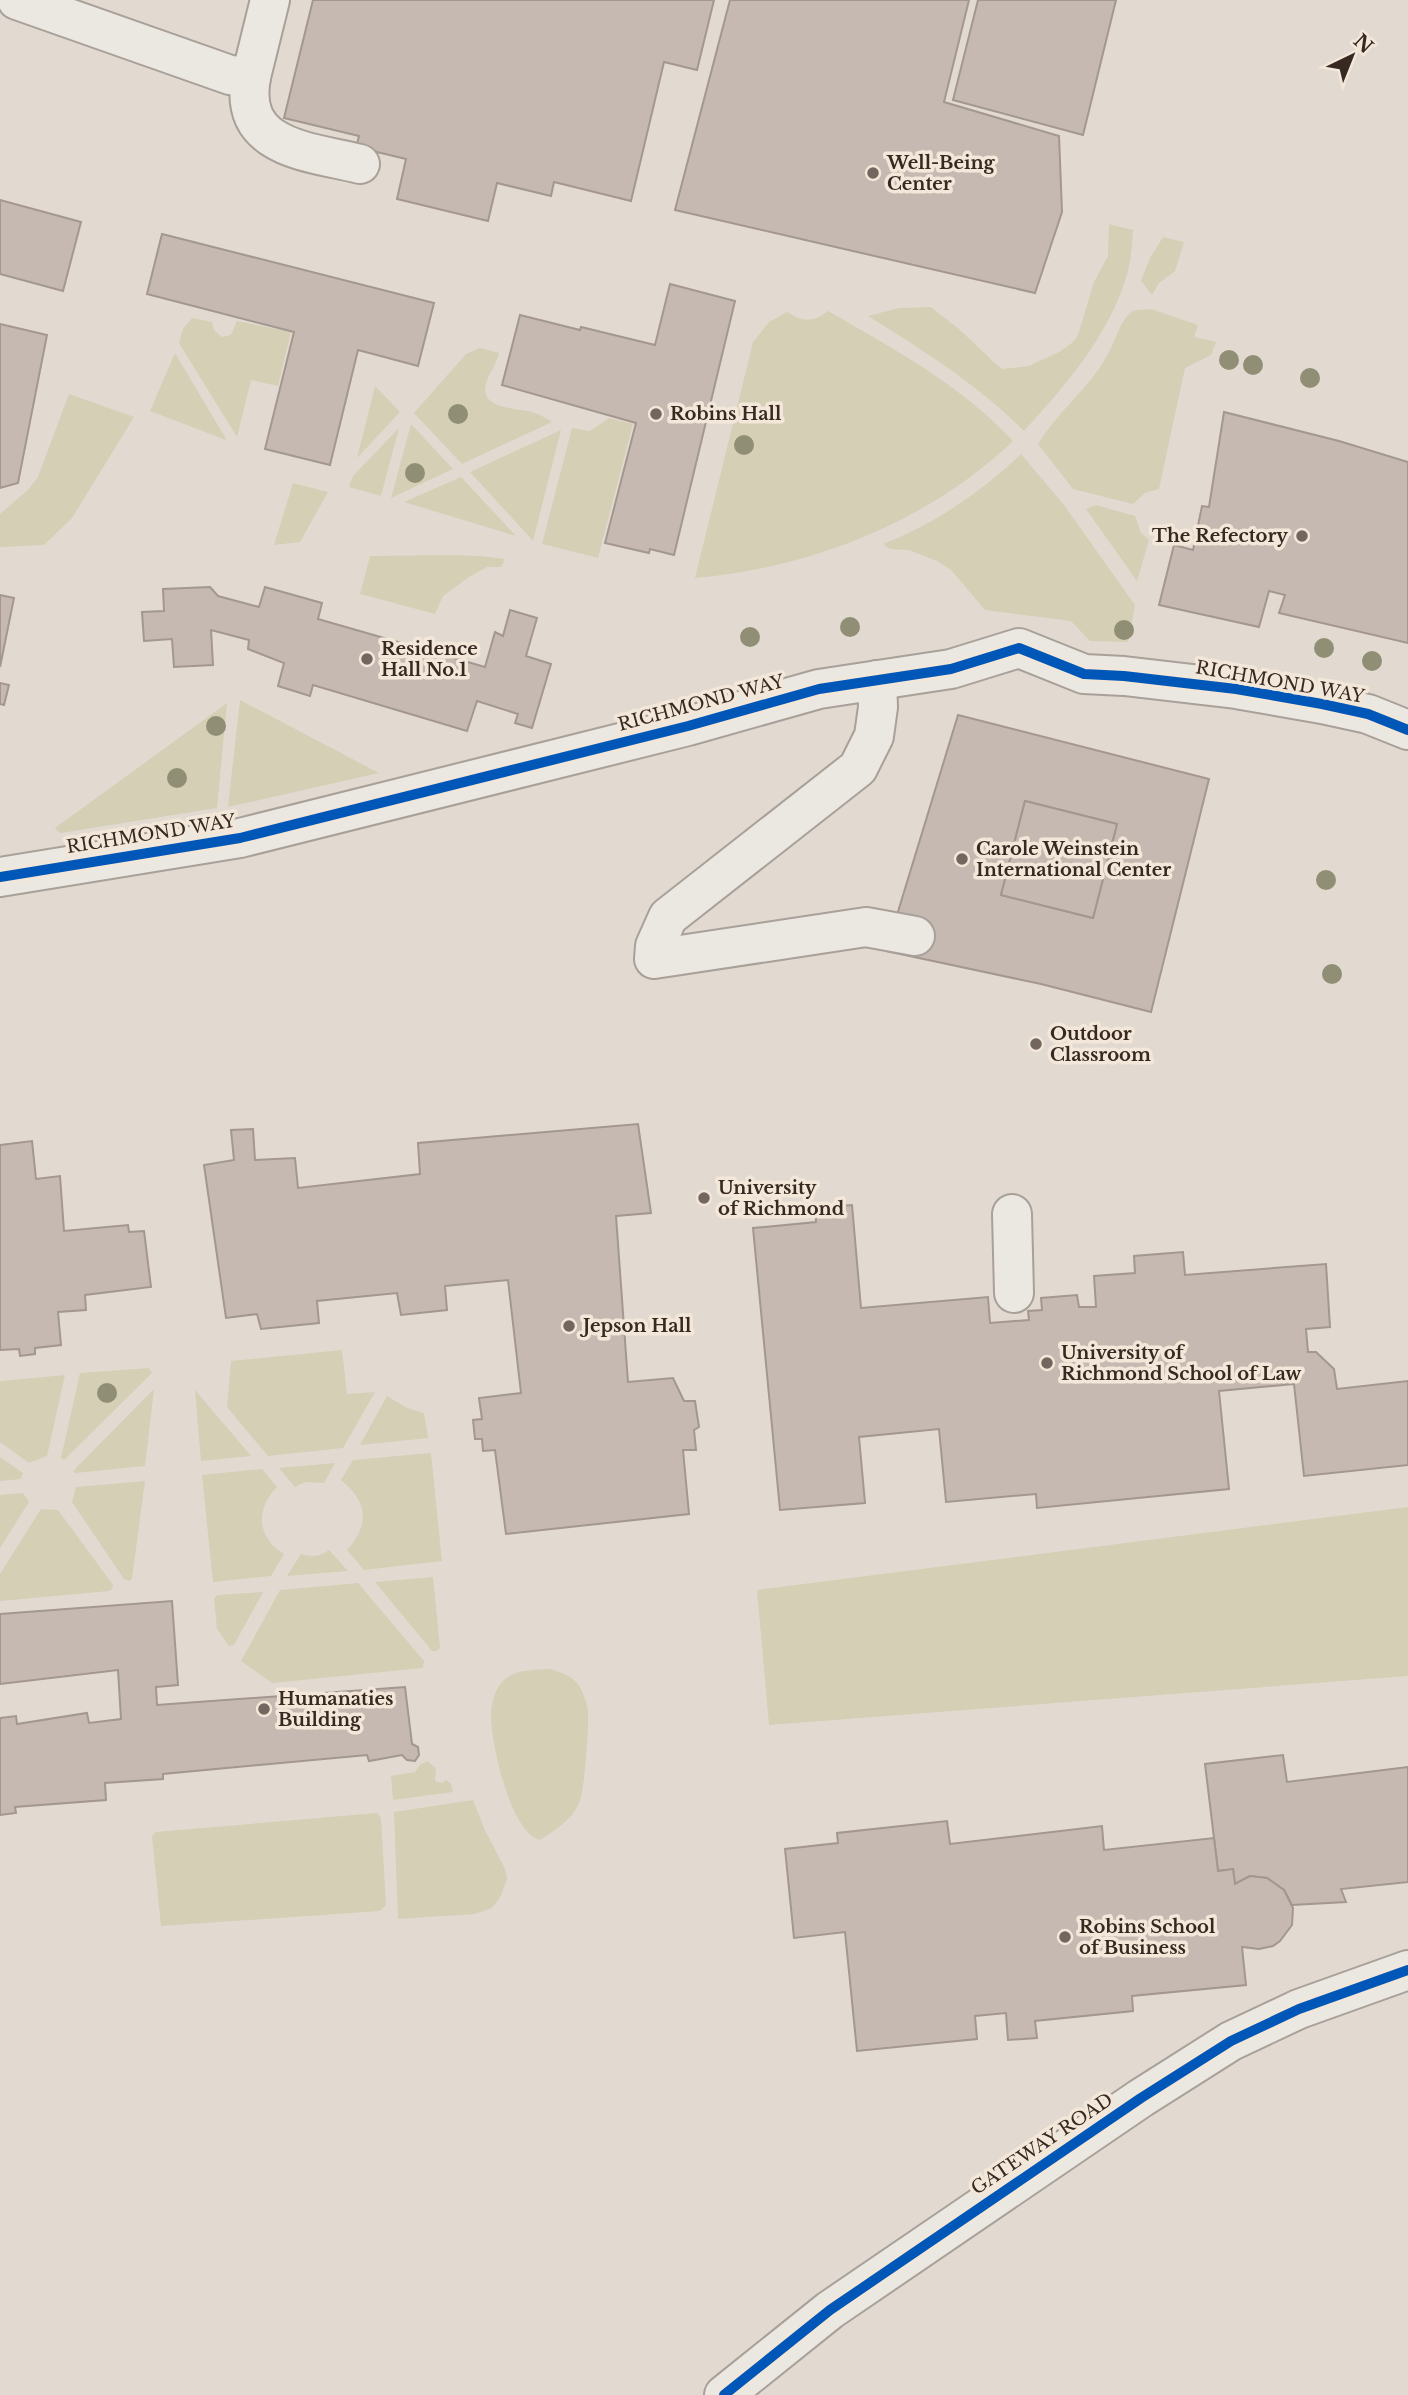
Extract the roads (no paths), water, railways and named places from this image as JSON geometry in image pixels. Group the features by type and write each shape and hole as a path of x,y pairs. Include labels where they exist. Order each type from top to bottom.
{"street":[{"path":"17,0 230,75 251,77"},
{"path":"270,0 251,77 248,102 254,120 267,136 286,145 360,164"},
{"name":"RICHMOND WAY","path":"0,877 240,838 688,726 819,689 951,669 1019,648 1084,674 1124,676 1310,702 1368,715 1408,730"},
{"path":"877,680 878,707 874,736 858,768 668,917 655,946 654,959 866,927 915,936"},
{"path":"1012,1214 1014,1293"},
{"name":"GATEWAY ROAD","path":"724,2395 830,2310 1130,2106 1231,2041 1299,2009 1408,1970"}],"place":[{"name":"Well-Being Center","path":"873,173"},
{"name":"Robins Hall","path":"656,414"},
{"name":"The Refectory","path":"1302,536"},
{"name":"Residence Hall No.1","path":"367,659"},
{"name":"Carole Weinstein International Center","path":"962,859"},
{"name":"Outdoor Classroom","path":"1036,1044"},
{"name":"University of Richmond","path":"704,1198"},
{"name":"Jepson Hall","path":"569,1326"},
{"name":"University of Richmond School of Law","path":"1047,1363"},
{"name":"Humanaties Building","path":"264,1709"},
{"name":"Robins School of Business","path":"1065,1937"}]}
